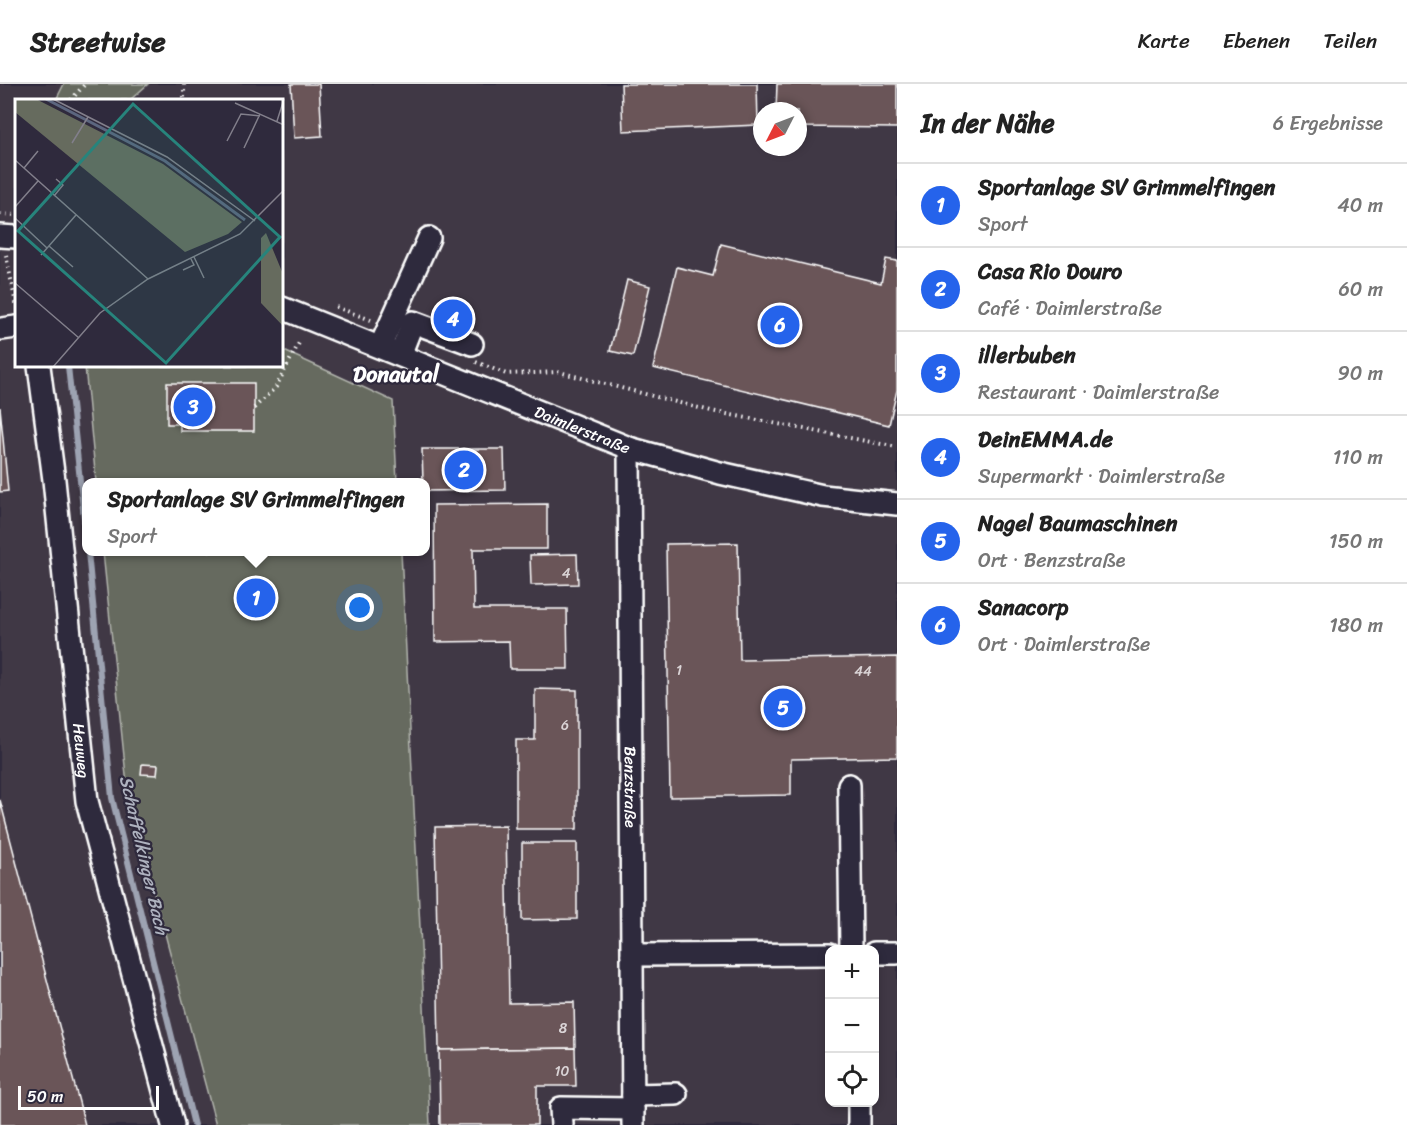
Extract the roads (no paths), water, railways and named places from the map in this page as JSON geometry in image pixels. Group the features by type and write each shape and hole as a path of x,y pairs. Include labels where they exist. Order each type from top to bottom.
{"street":[{"path":"0,236 15,237"},
{"path":"380,347 429,238"},
{"name":"Daimlerstraße","path":"284,309 629,448 720,473 823,496 897,504"},
{"path":"400,355 413,322 472,352"},
{"name":"Heuweg","path":"39,368 54,480 87,801 173,1125"},
{"name":"Benzstraße","path":"629,448 633,1109"},
{"path":"849,785 851,945"},
{"path":"879,953 897,953"},
{"path":"632,955 825,954"},
{"path":"562,1125 561,1108 633,1109 676,1094"},
{"path":"859,1107 859,1125"}],"waterway":[{"name":"Schaffelkinger Bach","path":"68,368 82,500"},
{"name":"Schaffelkinger Bach","path":"88,556 112,798 194,1125"}],"place":[{"name":"DeinEMMA.de","path":"453,319"},
{"name":"Sanacorp","path":"780,325"},
{"name":"illerbuben","path":"193,407"},
{"name":"Casa Rio Douro","path":"464,470"},
{"name":"Sportanlage SV Grimmelfingen","path":"256,598"},
{"name":"Nagel Baumaschinen","path":"783,708"}],"district":[{"name":"Donautal","path":"396,374"}]}
